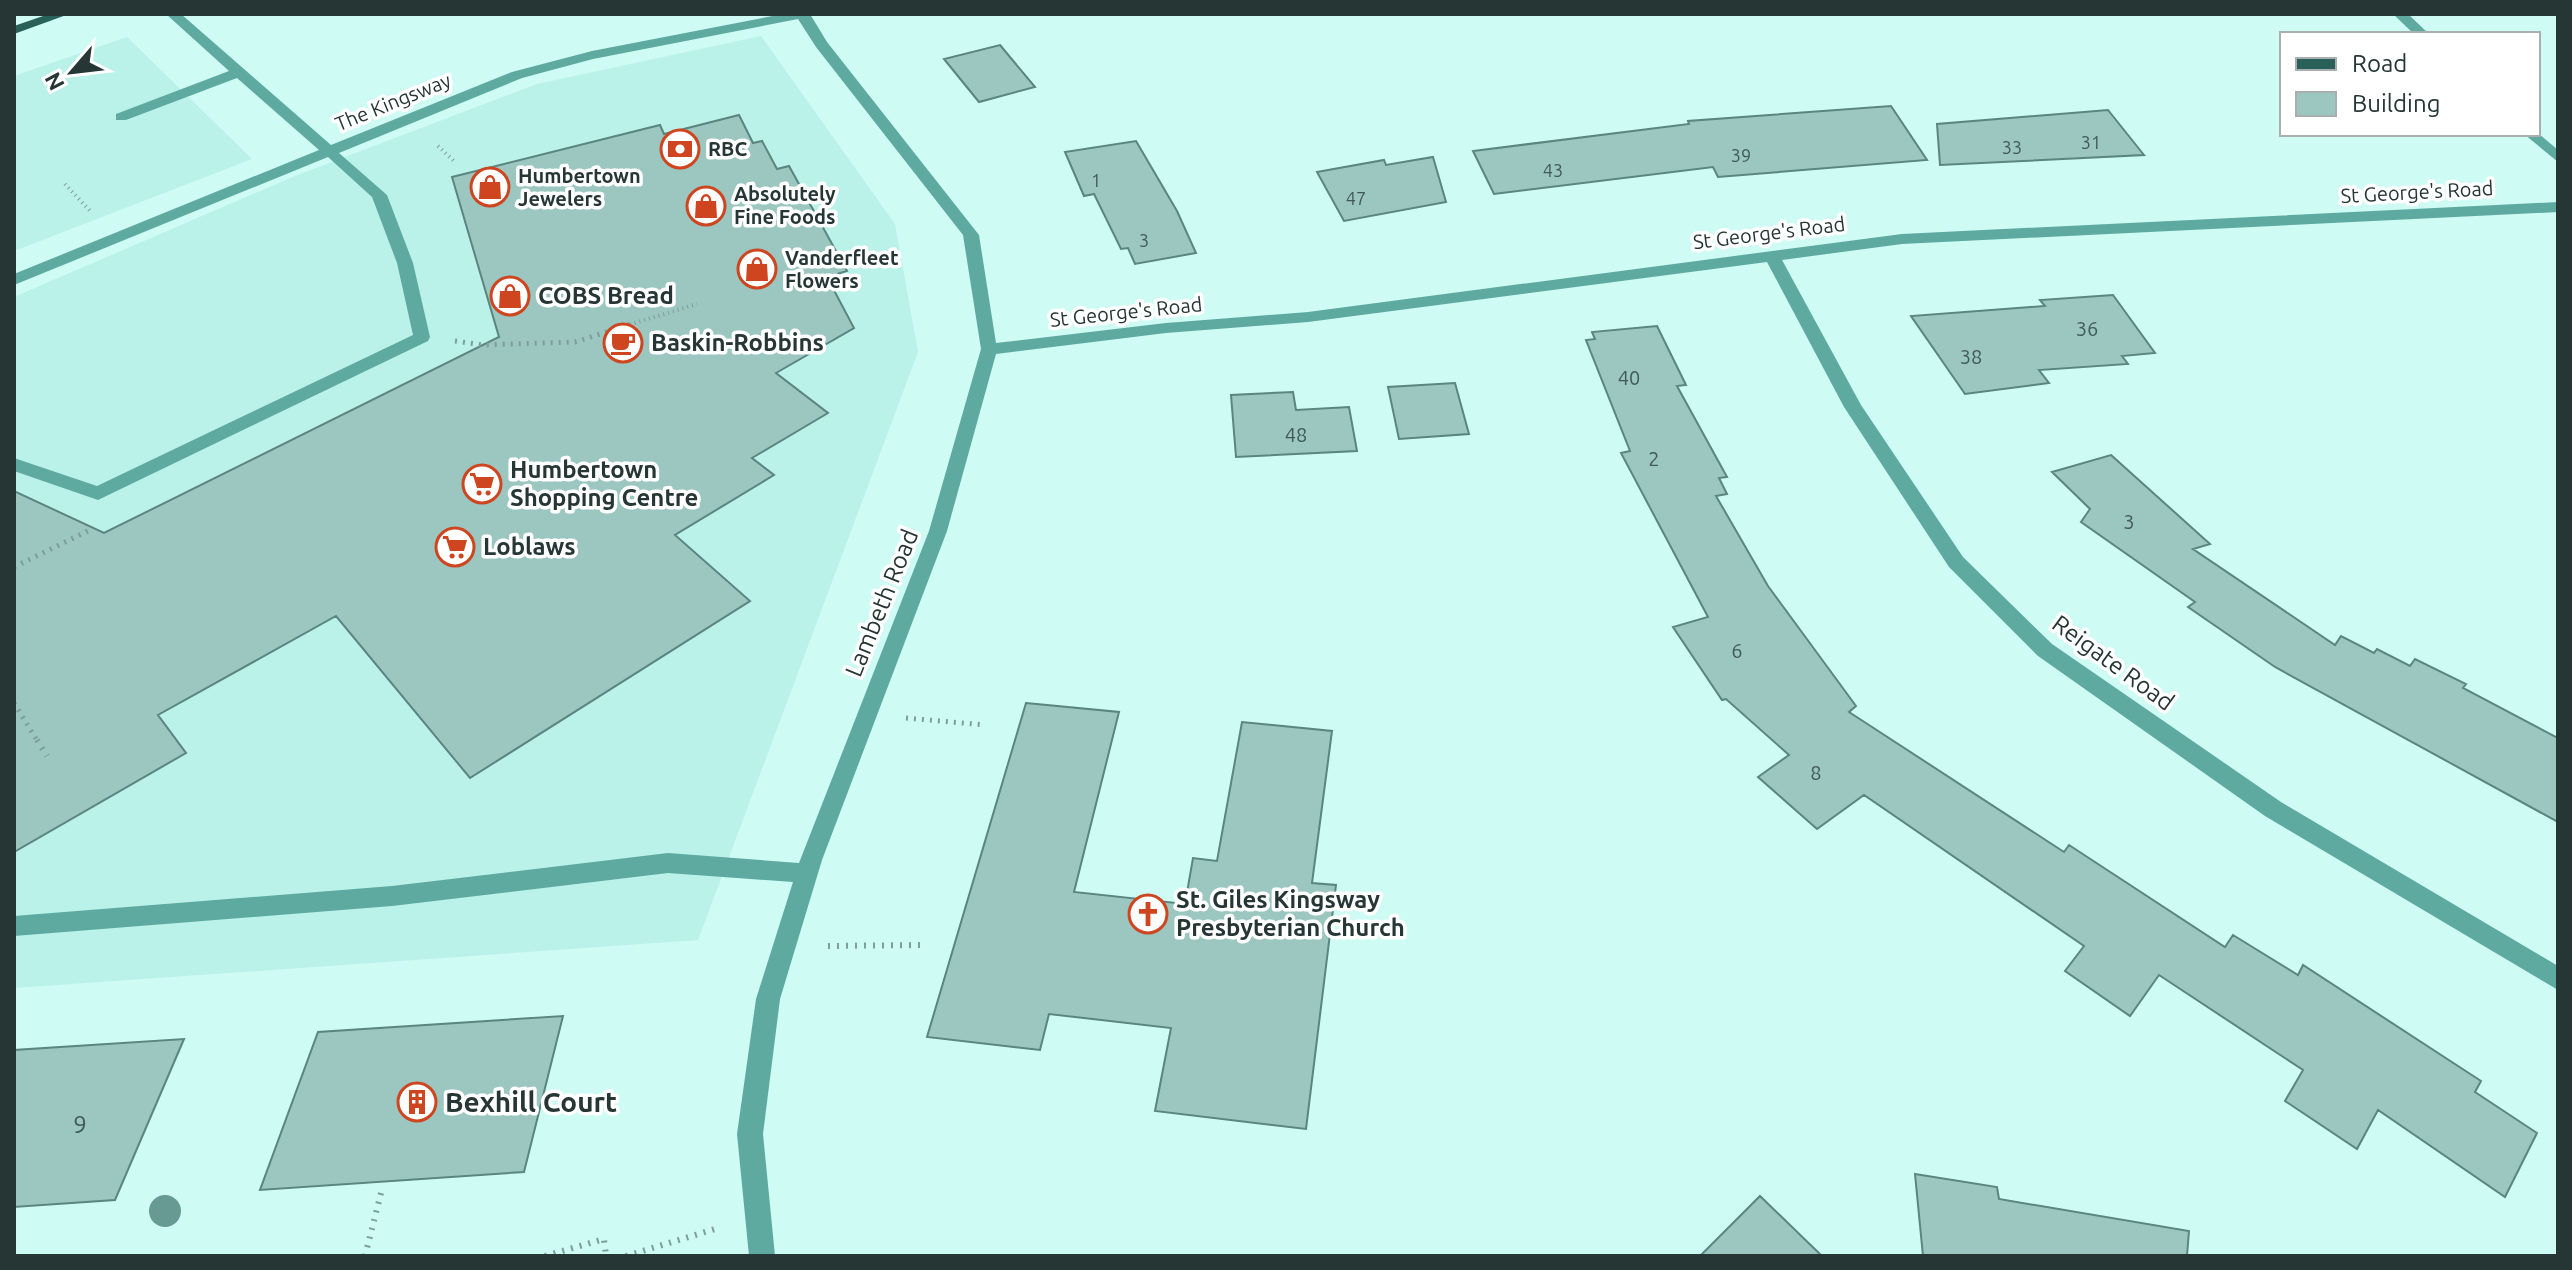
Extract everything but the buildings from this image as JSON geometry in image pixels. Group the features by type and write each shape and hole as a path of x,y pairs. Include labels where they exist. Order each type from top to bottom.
{"main road":[{"path":"14,30 62,14"}],"street":[{"path":"14,464 98,493 422,337 405,263 379,195 173,14"},
{"name":"The Kingsway","path":"14,280 517,75 592,55 803,14"},
{"name":"Lambeth Road","path":"762,1256 750,1134 768,999 807,873 865,714 938,531 989,349 971,235 821,44 803,14"},
{"path":"2400,14 2420,32"},
{"path":"121,117 239,72"},
{"path":"2533,136 2558,158"},
{"name":"St George's Road","path":"989,349 1166,328 1308,317 1902,239 2558,207"},
{"name":"Reigate Road","path":"1771,254 1853,407 1956,562 2045,650 2273,809 2558,979"},
{"path":"14,926 392,896 668,863 807,873"}],"path":[{"path":"65,184 92,213"},
{"path":"422,337 483,345 575,342 697,304"},
{"path":"14,567 95,528 98,493"},
{"path":"14,703 47,756"},
{"path":"865,714 985,725"},
{"path":"783,946 921,945"},
{"path":"365,1256 381,1193"},
{"path":"626,1256 758,1216"},
{"path":"545,1256 604,1239 606,1256"}],"shaded area":[{"path":"761,36 895,224 918,352 698,940 14,988 14,297 295,176 537,84"},
{"path":"127,37 252,159 14,251 14,76"}],"place":[{"name":"RBC","path":"680,149"},
{"name":"Humbertown Jewelers","path":"490,187"},
{"name":"Absolutely Fine Foods","path":"706,206"},
{"name":"Vanderfleet Flowers","path":"757,269"},
{"name":"COBS Bread","path":"510,296"},
{"name":"Baskin-Robbins","path":"623,343"},
{"name":"Humbertown Shopping Centre","path":"482,484"},
{"name":"Loblaws","path":"455,547"},
{"name":"St. Giles Kingsway Presbyterian Church","path":"1148,914"},
{"name":"Bexhill Court","path":"417,1102"}]}
